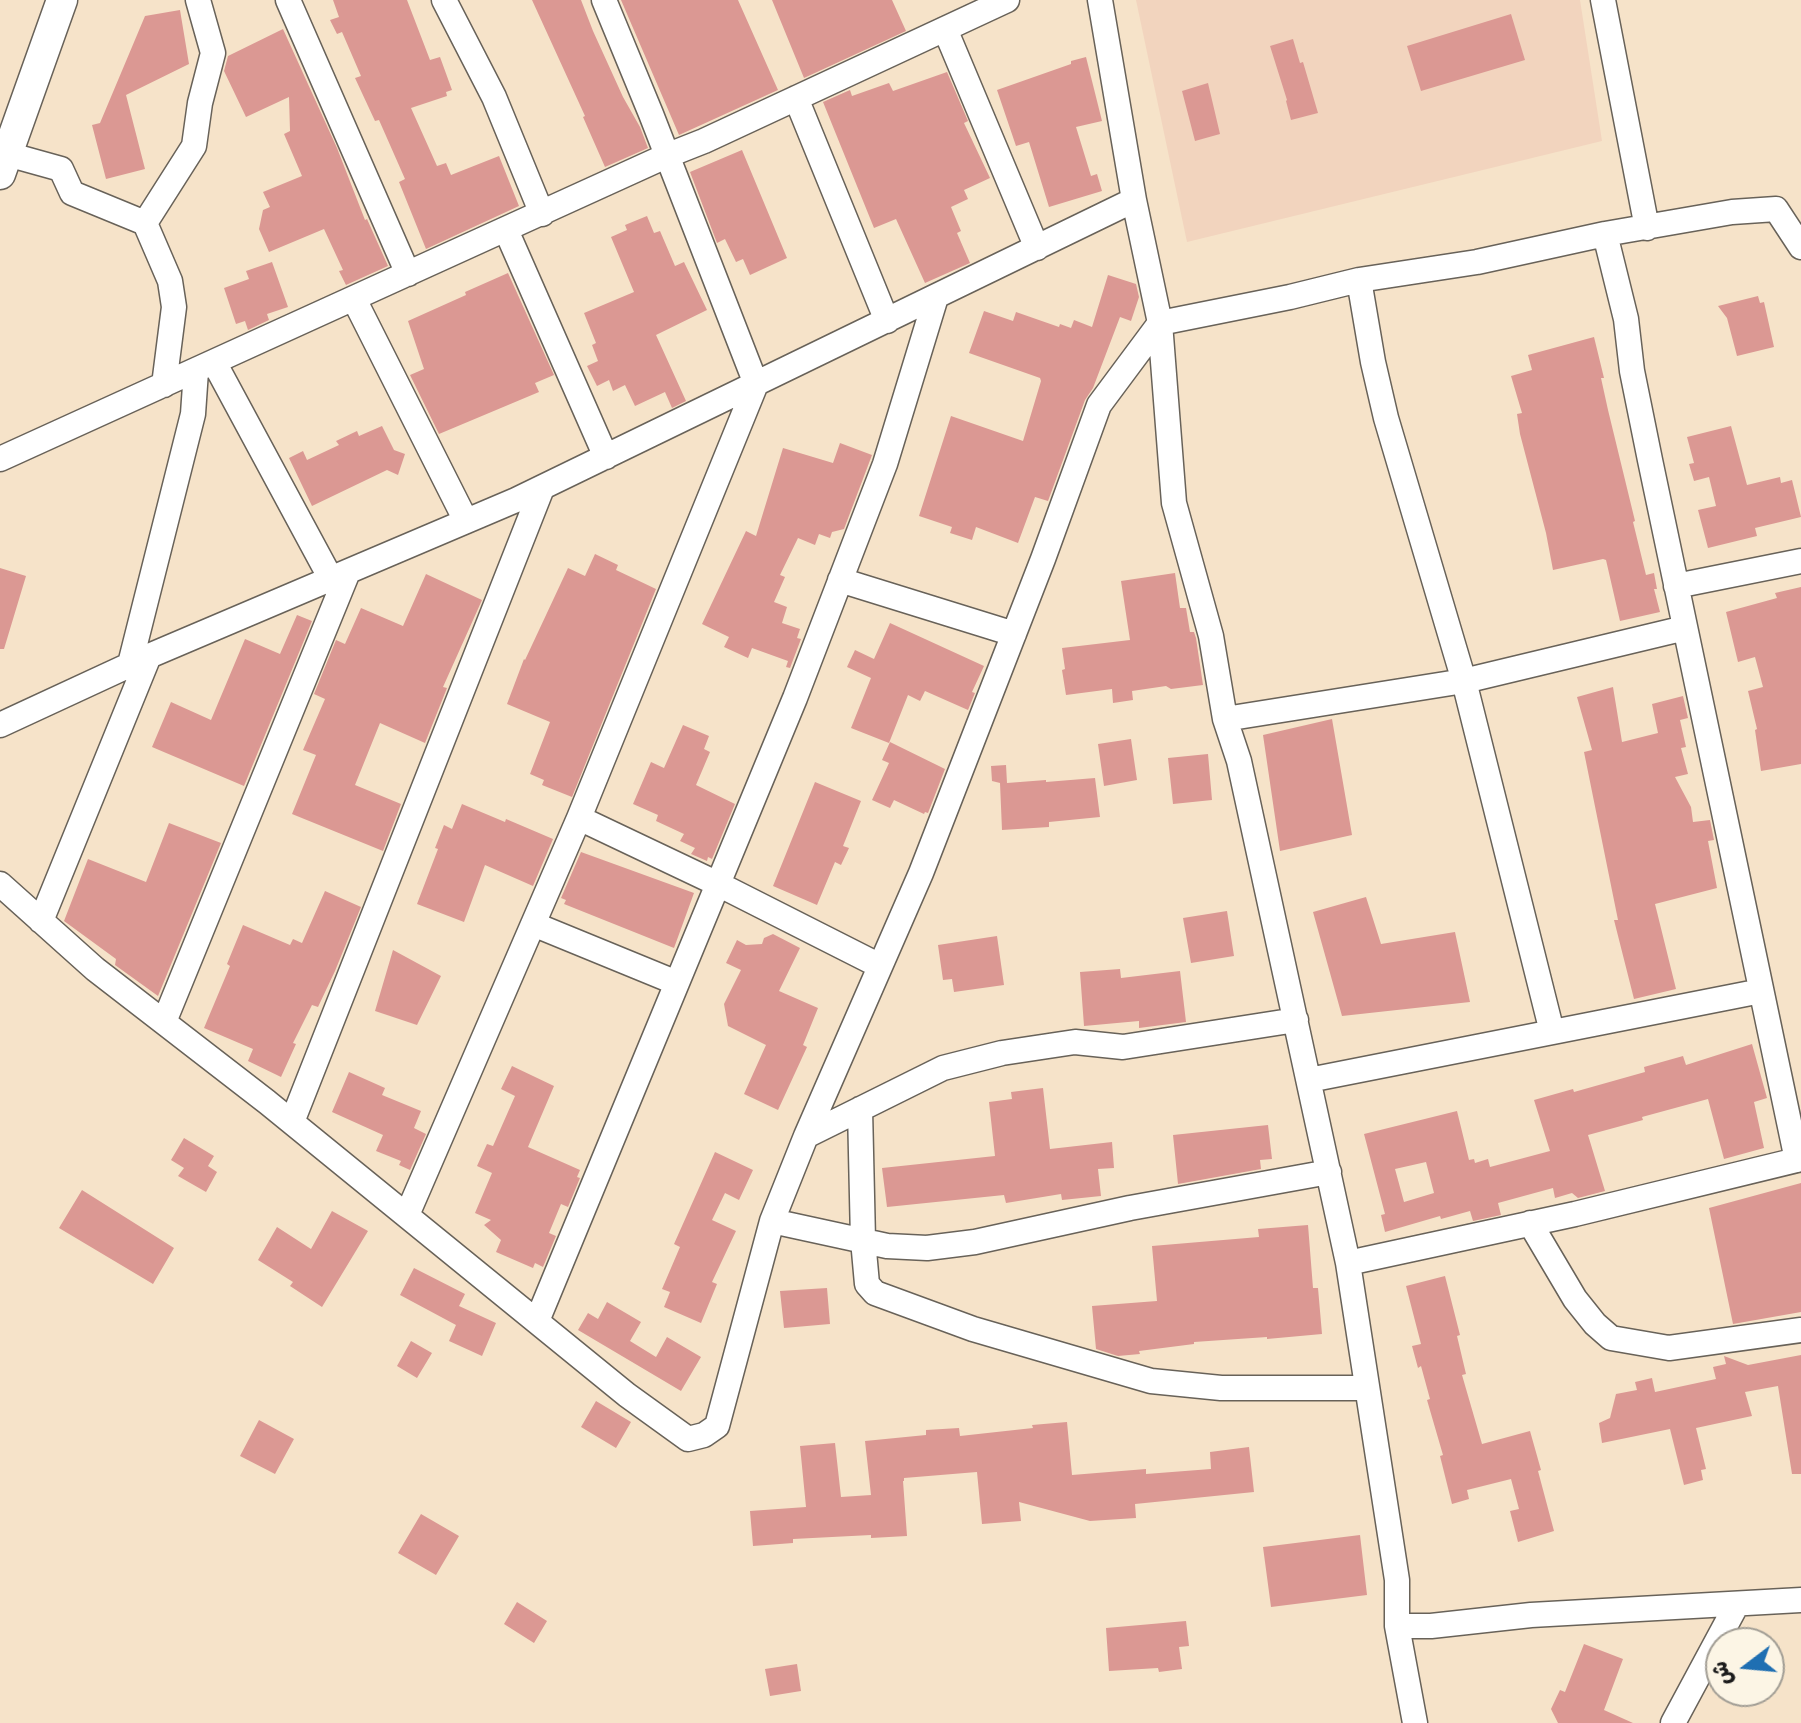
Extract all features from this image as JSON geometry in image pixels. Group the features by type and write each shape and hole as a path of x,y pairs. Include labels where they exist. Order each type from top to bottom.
{"main road":[{"path":"4,164 62,0"}],"street":[{"path":"145,223 194,146 200,103 213,53 198,0"},
{"path":"288,0 408,274"},
{"path":"444,0 494,97 542,214"},
{"path":"407,1215 579,818 756,384 604,0"},
{"path":"0,459 704,141 1007,0"},
{"path":"1100,0 1134,200 1160,323 1174,503 1211,636 1225,719 1239,761 1348,1263 1397,1580 1397,1626 1420,1721"},
{"path":"1603,0 1647,228"},
{"path":"945,29 1037,248"},
{"path":"796,98 887,321"},
{"path":"4,164 61,169 72,193 145,223 170,281 174,307 164,385"},
{"path":"0,725 140,660 542,488 1134,200"},
{"path":"0,884 95,969 292,1122 627,1395 688,1439 704,1435 717,1426 772,1221 921,873 1099,405 1160,323 1359,280 1477,262 1605,234 1801,203"},
{"path":"1776,209 1801,247"},
{"path":"506,230 606,457"},
{"path":"1348,1263 1799,1160 1676,586 1632,371 1626,319 1605,234"},
{"path":"1359,280 1386,418 1464,681 1552,1032"},
{"path":"537,1321 795,698 885,464 936,297"},
{"path":"354,299 466,521"},
{"path":"205,366 339,575"},
{"path":"41,921 140,660 205,366"},
{"path":"292,1122 542,488"},
{"path":"1676,586 1801,561"},
{"path":"164,1022 339,575"},
{"path":"840,580 1014,634"},
{"path":"1225,719 1464,681 1685,628"},
{"path":"579,818 880,966"},
{"path":"533,924 677,983"},
{"path":"1309,1080 1761,991"},
{"path":"806,1136 943,1068 1002,1053 1075,1042 1123,1047 1296,1020"},
{"path":"860,1109 863,1240 867,1284 875,1293 973,1329 1151,1381 1221,1388 1367,1388"},
{"path":"772,1221 887,1246 927,1248 1329,1172"},
{"path":"1530,1223 1575,1299 1611,1338 1669,1348 1801,1330"},
{"path":"1397,1626 1801,1600"},
{"path":"1673,1723 1737,1604"}],"shaded area":[{"path":"1136,0 1580,0 1602,141 1187,242"}],"building":[{"path":"333,0 407,0 430,60 440,57 452,90 446,92 447,96 411,108 437,166 446,163 451,175 499,156 519,206 426,249 399,182 405,179 379,120 375,121 355,78 361,76 342,32 337,34 330,20 339,17"},
{"path":"532,0 581,0 648,148 605,167"},
{"path":"621,0 738,0 778,90 679,135"},
{"path":"772,0 892,0 906,31 804,78"},
{"path":"180,10 189,64 126,95 145,169 106,179 92,125 100,123 145,16"},
{"path":"1511,14 1525,60 1421,91 1407,46"},
{"path":"283,29 388,266 346,285 339,271 343,270 324,229 269,252 259,229 263,210 270,207 263,192 302,176 284,134 290,131 289,97 246,117 224,71 228,56"},
{"path":"1293,39 1318,113 1291,120 1270,46"},
{"path":"1086,57 1102,121 1076,127 1091,176 1097,174 1102,191 1049,207 1029,142 1016,146 997,90"},
{"path":"947,72 968,121 964,123 990,178 964,190 968,199 951,207 961,231 957,233 970,263 925,283 896,219 874,228 823,102 850,90 852,96 889,83 893,91"},
{"path":"1208,83 1220,134 1195,141 1182,91"},
{"path":"742,150 787,258 750,275 743,259 736,262 725,239 717,243 690,172"},
{"path":"647,216 654,233 660,231 675,266 684,262 707,310 656,335 686,401 672,408 665,392 635,406 625,385 613,391 609,380 597,386 587,366 598,361 592,345 596,343 584,313 634,292 611,237 627,230 625,225"},
{"path":"272,262 288,307 267,314 269,320 248,330 245,321 236,324 224,288 249,279 246,271"},
{"path":"508,273 554,375 535,383 539,392 439,434 410,375 424,369 408,321"},
{"path":"1108,275 1136,284 1139,297 1131,321 1120,317 1048,501 1035,497 1018,543 976,527 972,540 950,533 952,527 919,516 951,416 1023,441 1041,381 1040,378 969,353 984,311 1013,321 1016,312 1059,327 1060,324 1071,328 1074,320 1092,327"},
{"path":"1758,296 1760,303 1764,302 1774,347 1737,356 1727,318 1718,306"},
{"path":"1594,337 1633,522 1646,575 1654,573 1657,589 1654,589 1660,612 1620,621 1606,560 1553,570 1520,434 1517,414 1522,413 1511,376 1532,370 1528,355"},
{"path":"382,426 394,450 405,454 398,475 387,470 312,506 289,458 303,451 307,460 339,445 336,441 357,431 359,436"},
{"path":"1731,426 1747,485 1780,477 1781,483 1792,480 1801,517 1755,528 1757,536 1708,548 1698,510 1716,506 1709,477 1694,481 1689,464 1694,463 1687,437"},
{"path":"840,443 872,455 844,529 832,532 830,538 819,534 815,545 798,538 780,575 785,577 774,602 787,607 782,623 800,629 797,638 801,639 790,668 786,667 788,661 752,648 748,658 724,647 729,637 702,624 746,531 756,536 783,448 833,463"},
{"path":"595,554 618,565 616,570 656,589 572,797 542,785 544,780 530,774 550,722 507,704 524,659 568,568 585,576"},
{"path":"0,568 26,576 4,649 0,649"},
{"path":"1175,573 1180,608 1186,608 1190,632 1194,632 1196,638 1203,685 1132,691 1133,700 1113,703 1112,689 1066,695 1062,648 1130,640 1121,581"},
{"path":"426,574 482,600 443,687 447,688 425,743 380,723 355,785 401,804 383,851 292,814 316,755 303,750 325,699 314,694 336,640 345,644 361,608 403,626"},
{"path":"1801,587 1801,764 1761,771 1757,729 1748,691 1763,687 1755,657 1738,662 1726,612 1777,598 1775,593"},
{"path":"297,615 312,621 244,786 152,747 171,702 211,720 245,639 280,654"},
{"path":"890,623 984,666 968,710 925,691 920,701 908,695 889,743 851,728 871,678 847,667 855,650 874,659"},
{"path":"1613,687 1622,742 1658,733 1652,704 1683,696 1688,718 1680,720 1686,747 1681,748 1688,774 1675,777 1691,807 1693,822 1710,820 1714,840 1708,841 1717,888 1655,904 1676,989 1634,999 1614,920 1618,920 1584,752 1592,750 1577,697"},
{"path":"1332,719 1352,835 1280,851 1263,735"},
{"path":"683,725 709,736 704,749 710,752 696,785 735,804 712,859 708,857 707,861 691,854 695,848 680,841 684,834 656,821 658,815 633,804 651,762 664,768"},
{"path":"1131,739 1137,780 1104,786 1098,744"},
{"path":"890,742 945,769 928,813 894,800 890,808 872,800 889,763 882,760"},
{"path":"1208,754 1212,800 1173,804 1168,758"},
{"path":"1006,765 1007,783 1095,778 1100,817 1049,822 1049,827 1002,830 1000,783 992,781 991,766"},
{"path":"815,782 861,801 843,846 849,848 841,865 835,862 817,905 773,886"},
{"path":"462,804 553,839 533,886 485,865 464,922 417,904 444,825 452,829"},
{"path":"169,823 221,843 158,996 115,965 116,959 64,921 88,859 146,882"},
{"path":"581,852 694,893 674,948 564,904 566,900 561,898"},
{"path":"325,891 361,907 335,971 318,1007 312,1005 293,1043 296,1044 281,1077 248,1061 253,1049 204,1028 243,925 290,945 293,939 302,943"},
{"path":"1366,897 1381,944 1455,932 1470,1002 1342,1016 1313,912"},
{"path":"1227,911 1234,956 1191,963 1183,918"},
{"path":"773,934 800,948 779,991 818,1008 803,1045 807,1047 778,1110 744,1094 766,1045 728,1026 724,1004 741,970 726,963 737,940 746,945 762,944 764,938"},
{"path":"997,936 1004,985 954,992 952,979 943,980 938,945"},
{"path":"393,950 441,976 417,1025 375,1011"},
{"path":"1120,969 1121,978 1180,971 1186,1022 1139,1028 1139,1021 1084,1026 1080,972"},
{"path":"1752,1044 1767,1098 1754,1102 1764,1148 1724,1159 1708,1099 1588,1135 1605,1191 1578,1198 1572,1193 1555,1198 1553,1188 1498,1203 1501,1215 1473,1221 1470,1211 1385,1232 1381,1215 1385,1214 1364,1134 1457,1111 1469,1160 1474,1159 1475,1163 1488,1159 1490,1167 1550,1151 1534,1100 1645,1072 1644,1067 1683,1056 1686,1065","holes":["1426,1162 1434,1193 1404,1202 1395,1169"]},
{"path":"512,1066 554,1086 528,1147 580,1170 577,1177 580,1178 568,1207 561,1204 549,1233 556,1236 543,1267 535,1263 533,1268 496,1252 501,1240 484,1225 491,1220 475,1213 492,1173 477,1166 487,1144 493,1146 515,1096 501,1089"},
{"path":"349,1072 385,1088 382,1095 421,1111 414,1128 426,1134 410,1170 399,1165 401,1161 376,1151 383,1135 332,1112"},
{"path":"1043,1088 1050,1149 1112,1142 1114,1168 1098,1169 1101,1196 1062,1200 1061,1194 1006,1203 1004,1195 887,1207 882,1168 995,1156 989,1102 1012,1099 1011,1092"},
{"path":"1268,1125 1272,1159 1260,1160 1261,1169 1178,1184 1173,1135"},
{"path":"184,1138 214,1156 208,1166 217,1172 206,1192 178,1176 184,1168 171,1160"},
{"path":"715,1152 753,1170 739,1200 725,1193 712,1220 736,1231 712,1282 717,1284 701,1323 664,1307 670,1292 662,1289 680,1247 674,1244"},
{"path":"1801,1183 1801,1312 1733,1324 1709,1208"},
{"path":"82,1190 174,1248 153,1284 59,1228"},
{"path":"332,1211 368,1231 322,1307 290,1286 293,1282 258,1260 277,1227 311,1249"},
{"path":"1308,1225 1313,1288 1318,1288 1322,1334 1194,1342 1118,1356 1096,1349 1092,1306 1157,1301 1152,1246 1259,1237 1258,1229"},
{"path":"414,1268 465,1294 459,1306 496,1323 482,1356 449,1341 456,1325 400,1295"},
{"path":"1445,1276 1460,1335 1457,1336 1466,1374 1462,1375 1482,1444 1530,1431 1554,1531 1518,1542 1510,1511 1519,1509 1511,1479 1467,1490 1469,1499 1452,1504 1440,1456 1443,1455 1427,1400 1430,1399 1412,1346 1421,1344 1406,1286"},
{"path":"827,1288 830,1324 784,1328 780,1291"},
{"path":"607,1302 641,1322 630,1341 656,1357 667,1337 701,1357 681,1391 578,1330 588,1313 598,1319"},
{"path":"411,1341 432,1353 417,1378 397,1366"},
{"path":"1801,1355 1801,1474 1792,1474 1778,1386 1745,1392 1752,1416 1696,1428 1706,1469 1701,1470 1703,1480 1684,1485 1670,1429 1602,1443 1599,1423 1610,1418 1616,1394 1637,1390 1635,1382 1652,1378 1655,1392 1716,1379 1713,1367 1726,1364 1724,1356 1748,1365"},
{"path":"596,1401 631,1422 616,1448 581,1427"},
{"path":"259,1420 294,1439 275,1474 240,1456"},
{"path":"1067,1422 1072,1475 1146,1469 1146,1474 1211,1469 1210,1452 1249,1447 1254,1492 1135,1504 1136,1518 1090,1521 1019,1502 1021,1521 982,1524 977,1472 904,1478 907,1536 793,1539 793,1543 753,1546 750,1511 806,1507 800,1446 835,1443 841,1497 871,1495 865,1441 926,1435 926,1430 959,1428 960,1436"},
{"path":"421,1514 459,1536 436,1575 398,1553"},
{"path":"1360,1535 1367,1595 1271,1607 1263,1547"},
{"path":"517,1602 547,1621 534,1643 504,1624"},
{"path":"1186,1621 1189,1646 1179,1647 1182,1669 1109,1671 1106,1628"},
{"path":"1584,1644 1623,1659 1604,1710 1633,1723 1558,1723 1551,1709 1560,1690 1565,1692"},
{"path":"797,1664 801,1691 770,1696 765,1669"}]}
